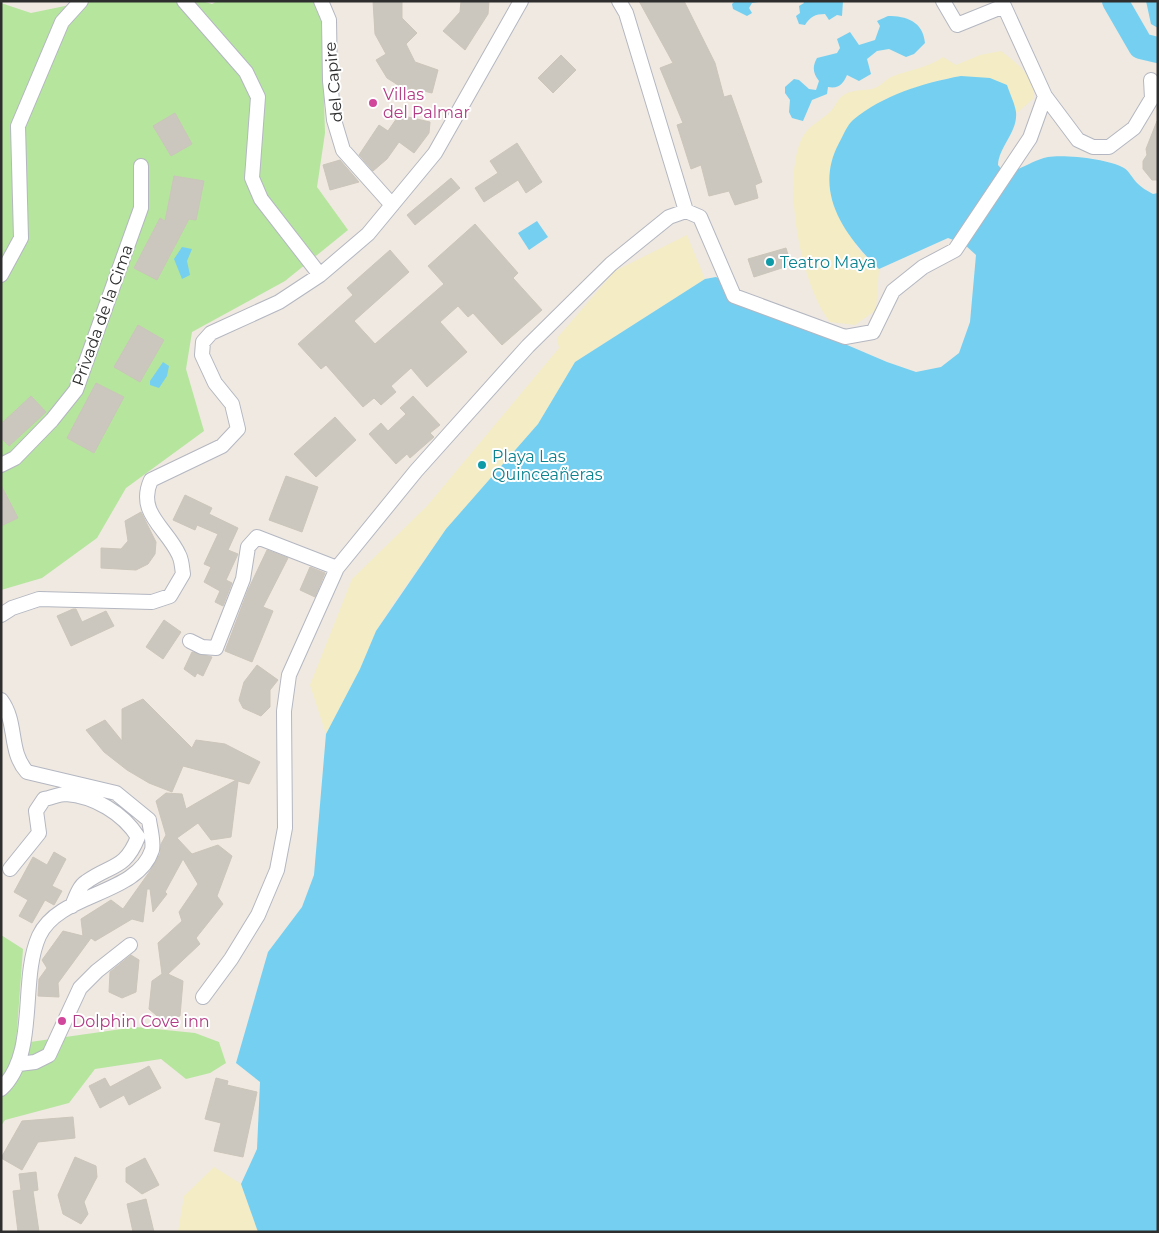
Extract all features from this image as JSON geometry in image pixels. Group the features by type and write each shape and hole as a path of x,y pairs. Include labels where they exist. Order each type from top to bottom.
{"street":[{"path":"1,275 21,238 18,126 62,22 81,1"},
{"path":"184,1 246,72 258,97 252,178 261,199 320,275"},
{"name":"del Capire","path":"321,1 329,20 330,80 334,120 343,150 392,205"},
{"path":"1,615 12,608 39,599 152,602 170,596 184,574 179,555 147,508 146,492 151,480 222,446 238,428 232,404 215,383 202,355 203,342 211,333 279,302 320,275 368,234 435,153 521,1"},
{"path":"619,1 626,13 686,211"},
{"path":"943,1 957,25 1004,6 1045,96 1078,140 1092,147 1109,147 1134,128 1152,98 1151,80"},
{"path":"203,997 231,959 258,915 278,870 285,828 284,711 289,675 337,568 416,471 528,346 611,264 669,216 686,211 700,217 734,296 845,337 873,332 893,291 923,267 955,250 1030,138 1045,96"},
{"name":"Privada de la Cima","path":"1,465 15,458 52,420 76,390 141,208 140,166"},
{"path":"190,641 202,647 216,648 243,578 248,548 257,537 337,568"},
{"path":"1,700 12,726 17,762 27,772 116,793 149,820 152,849 144,865 117,885 72,906 53,919 39,936 33,962 19,1064 10,1081 1,1089"},
{"path":"10,869 39,833 36,811 44,799 65,794 96,801 131,825 138,836 132,852 119,865 84,883 72,906"},
{"path":"19,1064 35,1062 48,1055 80,988 97,971 130,945"}],"green space":[{"path":"89,1 202,1 212,4 217,1 321,1 325,133 317,187 348,230 285,281 192,332 186,369 204,431 126,488 97,538 42,578 1,590 1,3 31,13"},
{"path":"1,935 23,949 16,1044 136,1027 195,1033 219,1042 226,1063 210,1073 186,1079 161,1059 95,1069 69,1103 5,1120 1,1126"}],"sand":[{"path":"1001,51 1024,71 1033,90 1034,98 1017,113 1007,85 961,76 936,81 885,99 856,247 879,269 876,310 855,325 830,322 820,306 803,260 794,207 793,182 796,159 804,135 810,127 831,111 841,98 849,92 875,88 891,77 937,61 943,57 956,65 980,55"},
{"name":"Playa Las Quinceañeras","path":"687,235 705,279 575,362 538,424 446,529 393,604 376,631 360,669 326,734 310,685 352,579 427,506 559,348 557,338 615,271"},
{"path":"214,1167 241,1184 258,1232 178,1232 184,1196"}],"water":[{"path":"735,1 766,1 752,3 749,8 752,13 747,16 733,9 732,4"},
{"path":"803,1 843,1 842,16 837,15 829,20 825,14 816,15 805,25 799,24 796,16 800,13 799,6 804,3"},
{"path":"1146,1 1158,1 1158,28 1151,24"},
{"path":"888,16 901,17 912,21 921,30 925,43 914,54 906,57 889,49 877,51 867,59 871,74 859,81 847,75 840,85 828,87 827,94 812,100 803,121 792,118 789,112 790,100 785,93 785,87 794,79 799,80 809,89 816,90 819,81 814,73 814,64 817,58 837,53 840,48 837,39 850,32 859,45 875,40 880,26 877,21"},
{"path":"961,76 990,78 1007,85 1016,112 1016,119 999,158 998,165 1004,172 1015,170 1048,157 1087,158 1108,162 1124,168 1142,187 1153,194 1158,193 1158,1232 258,1232 241,1184 257,1149 260,1082 236,1063 268,952 302,907 314,875 326,734 360,669 376,631 446,529 538,424 575,362 705,279 716,277 805,327 887,362 916,372 941,367 959,353 970,322 976,255 964,244 948,238 879,269 854,242 844,227 836,212 829,179 832,161 839,143 853,120 877,104 904,91 932,82"},
{"path":"537,221 548,237 529,250 518,233"},
{"path":"182,247 192,249 187,261 190,275 182,279 174,259"},
{"path":"163,362 169,366 167,376 159,388 150,385 150,381"}],"building":[{"path":"373,1 402,1 402,18 417,33 406,44 415,62 438,70 432,93 411,88 409,92 387,78 376,60 386,54 375,34"},
{"path":"461,1 489,1 488,14 465,50 443,31 460,12"},
{"path":"639,1 684,1 715,63 724,97 731,95 762,182 755,185 758,198 735,205 729,191 709,196 701,165 691,169 677,125 683,123 660,68 673,63"},
{"path":"561,55 576,70 553,93 538,78"},
{"path":"175,113 192,144 171,156 153,126"},
{"path":"399,115 430,122 429,133 414,153 399,142 387,159 373,171 359,155 379,125 388,131"},
{"path":"1157,121 1158,180 1152,180 1143,169 1143,161 1147,155 1146,149"},
{"path":"517,143 542,182 526,193 518,180 484,202 475,188 498,173 490,161"},
{"path":"340,160 359,182 330,190 323,165"},
{"path":"174,176 204,181 196,220 189,219 157,280 134,268 160,218 165,221"},
{"path":"451,178 460,188 415,225 407,215"},
{"path":"475,224 518,273 513,278 542,310 502,345 473,313 468,317 458,306 440,322 467,352 427,387 411,368 391,386 396,392 381,405 374,398 363,407 326,365 321,369 298,344 353,295 347,288 390,250 409,272 354,321 375,344 444,284 428,266"},
{"name":"Teatro Maya","path":"786,248 791,265 754,277 748,259"},
{"path":"138,325 164,340 140,382 114,367"},
{"path":"96,383 124,397 94,453 67,438"},
{"path":"31,396 46,412 9,446 1,438 1,424"},
{"path":"413,396 440,425 430,433 434,437 410,458 407,454 396,464 369,434 381,423 388,431 406,414 400,408"},
{"path":"335,417 356,440 316,477 294,454"},
{"path":"286,476 318,487 302,532 269,520"},
{"path":"1,485 18,518 1,526"},
{"path":"185,495 212,508 209,514 238,528 228,550 238,554 226,580 232,583 223,606 215,602 220,591 204,582 211,567 204,564 218,534 197,525 195,530 173,520"},
{"path":"141,512 156,542 155,554 148,564 136,570 101,568 101,548 121,549 128,541 125,521"},
{"path":"267,550 288,558 263,607 273,611 252,662 225,651 248,590"},
{"path":"310,567 325,573 315,597 300,590"},
{"path":"76,609 82,622 106,611 114,626 71,646 57,616"},
{"path":"164,620 181,632 163,659 146,647"},
{"path":"192,652 212,657 203,676 197,673 195,677 184,669"},
{"path":"257,665 278,680 270,690 270,707 261,716 243,708 239,700 244,682"},
{"path":"143,699 192,748 196,740 225,744 260,762 249,784 238,781 231,837 211,840 198,823 177,838 192,854 218,845 232,856 217,896 223,904 196,938 200,944 168,974 183,981 180,1016 163,1021 149,1009 152,981 162,974 158,943 182,921 179,912 198,884 183,859 165,892 167,894 153,912 150,889 147,889 143,922 132,919 95,941 91,938 58,983 59,997 38,996 39,979 47,968 42,960 63,931 83,936 81,919 111,900 123,909 150,871 160,854 161,844 166,835 156,801 166,793 182,794 186,809 236,780 183,766 172,792 149,783 127,770 104,752 86,730 105,720 122,741 122,709"},
{"path":"54,852 66,859 52,886 62,891 54,905 45,900 32,923 19,916 28,900 14,892 33,857 47,865"},
{"path":"131,955 139,960 136,992 122,998 109,992 110,972"},
{"path":"149,1066 161,1088 129,1105 124,1095 100,1108 89,1086 105,1078 110,1087"},
{"path":"216,1078 228,1081 227,1085 257,1092 243,1157 214,1151 221,1123 205,1119"},
{"path":"73,1117 75,1138 38,1142 22,1170 1,1158 22,1121"},
{"path":"75,1157 96,1166 97,1177 84,1202 88,1214 81,1224 63,1214 58,1195"},
{"path":"145,1158 159,1185 142,1194 126,1182 126,1168"},
{"path":"36,1172 38,1190 33,1191 39,1232 18,1232 13,1191 21,1190 19,1174"},
{"path":"146,1199 154,1232 133,1232 127,1204"}],"waterway":[{"path":"1115,1 1141,46 1158,50"}],"place":[{"name":"Villas del Palmar","path":"373,103"},
{"name":"Teatro Maya","path":"770,262"},
{"name":"Playa Las Quinceañeras","path":"482,465"},
{"name":"Dolphin Cove inn","path":"62,1021"}]}
